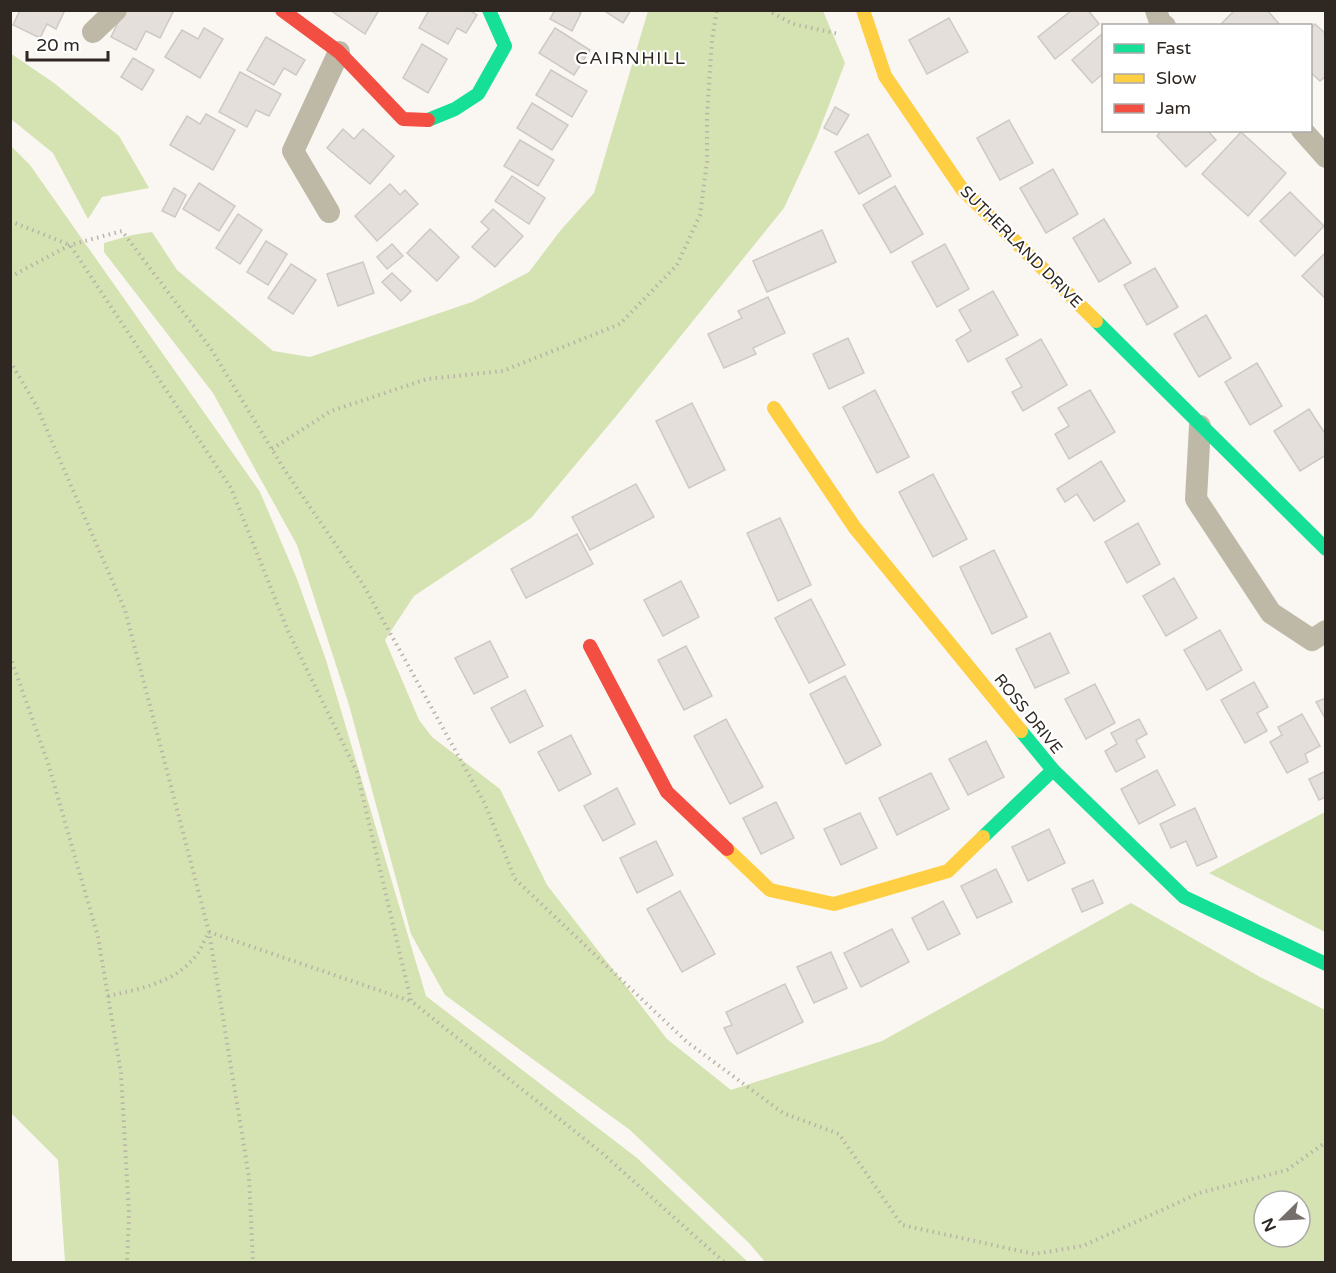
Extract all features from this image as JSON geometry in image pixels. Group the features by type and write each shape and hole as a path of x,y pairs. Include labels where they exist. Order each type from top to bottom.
{"street":[{"path":"93,32 116,10"},
{"path":"282,10 339,52 403,119 428,120 455,109 478,94 505,46 489,10"},
{"name":"SUTHERLAND DRIVE","path":"863,10 885,76 962,189 1326,549"},
{"path":"1156,10 1162,24"},
{"path":"329,212 293,151 339,52"},
{"path":"1304,132 1326,157"},
{"name":"ROSS DRIVE","path":"774,408 855,528 1053,770 1184,897 1326,964"},
{"path":"1200,426 1196,499 1271,613 1312,640 1326,631"},
{"path":"590,646 667,792 770,890 834,904 948,871 1053,770"}],"path":[{"path":"272,449 332,411 427,379 503,371 620,324 677,265 700,215 707,162 707,116 712,40 717,10"},
{"path":"767,10 793,24 836,34 870,31"},
{"path":"10,221 70,244 231,488 288,631 357,772 411,1001"},
{"path":"10,277 70,244 122,231 211,349 272,449 369,596 485,804 515,879 687,1042 783,1113 839,1134 902,1225 1034,1254 1083,1246 1199,1193 1287,1170 1326,1142"},
{"path":"10,361 36,405 125,610 208,932 249,1177 253,1263"},
{"path":"10,656 51,774 98,937 121,1073 129,1214 127,1263"},
{"path":"208,932 411,1001 602,1153 724,1263"},
{"path":"108,996 143,988 177,975 196,956 208,932"}],"green space":[{"path":"648,11 823,11 845,63 816,139 784,208 531,518 414,596 385,640 419,720 432,737 500,789 547,885 667,1039 731,1090 882,1041 1131,903 1260,977 1325,1010 1325,1262 765,1262 749,1243 630,1130 445,995 411,934 349,705 297,545 213,393 104,252 104,243 152,232 177,270 273,351 310,357 472,302 529,272 560,231 594,193"},
{"path":"10,53 54,83 119,136 149,188 102,197 88,219 53,153 11,119"},
{"path":"10,145 30,165 260,492 297,579 326,660 426,996 637,1158 748,1262 65,1262 58,1160 10,1112"},
{"path":"1325,812 1325,932 1209,873"}],"building":[{"path":"20,10 65,10 56,29 47,24 40,38 13,25"},
{"path":"124,10 174,10 160,38 146,31 136,50 111,37"},
{"path":"330,10 379,10 365,34"},
{"path":"429,10 469,10 477,15 466,33 457,28 448,44 419,28"},
{"path":"555,10 576,10 581,13 572,31 550,19"},
{"path":"603,10 631,10 623,23"},
{"path":"1072,10 1088,10 1099,24 1055,59 1038,37"},
{"path":"1235,10 1267,10 1279,24 1223,24"},
{"path":"949,18 968,52 927,74 909,40"},
{"path":"1315,24 1326,34 1326,76 1320,81 1312,74 1312,27"},
{"path":"204,28 223,39 200,78 165,57 182,30 198,39"},
{"path":"555,28 590,50 574,75 539,53"},
{"path":"1102,34 1102,75 1092,83 1072,60"},
{"path":"266,37 305,60 296,75 284,68 274,85 247,70"},
{"path":"422,44 447,59 428,93 403,78"},
{"path":"133,58 154,70 142,90 121,77"},
{"path":"551,70 587,91 572,117 536,95"},
{"path":"240,72 281,94 269,116 256,110 247,127 219,112"},
{"path":"532,103 568,125 552,150 517,128"},
{"path":"835,107 849,115 837,135 824,128"},
{"path":"206,114 235,130 213,170 170,145 187,116 200,124"},
{"path":"1009,120 1033,163 1000,180 977,138"},
{"path":"343,129 354,139 363,129 394,156 370,184 327,148"},
{"path":"1160,132 1209,132 1216,140 1186,167 1157,136"},
{"path":"1241,132 1286,173 1248,216 1202,174"},
{"path":"868,134 891,176 859,194 835,152"},
{"path":"520,140 554,160 538,186 504,166"},
{"path":"1053,169 1078,214 1046,233 1020,188"},
{"path":"512,176 545,198 529,224 495,201"},
{"path":"199,183 235,206 219,231 183,209"},
{"path":"390,184 400,195 405,190 418,204 377,241 355,216"},
{"path":"895,186 923,234 891,253 863,205"},
{"path":"174,188 186,195 175,217 162,211"},
{"path":"1290,192 1324,226 1295,256 1260,221"},
{"path":"493,209 523,236 495,267 472,247 489,229 481,222"},
{"path":"238,214 262,230 240,264 216,248"},
{"path":"1104,219 1131,263 1099,282 1073,238"},
{"path":"430,229 459,257 437,281 407,253"},
{"path":"822,230 836,262 767,292 753,261"},
{"path":"266,241 287,254 268,285 247,272"},
{"path":"392,244 403,256 387,269 377,257"},
{"path":"945,244 969,289 937,307 912,262"},
{"path":"1326,252 1326,299 1302,276"},
{"path":"363,262 374,293 338,306 327,274"},
{"path":"291,264 316,280 293,314 268,298"},
{"path":"1155,268 1178,307 1147,325 1124,285"},
{"path":"392,273 411,291 401,301 382,282"},
{"path":"993,291 1018,335 968,362 956,340 971,331 959,310"},
{"path":"768,297 785,333 753,348 756,354 724,368 708,334 742,318 738,311"},
{"path":"1206,315 1231,358 1199,377 1174,334"},
{"path":"848,338 864,373 829,389 813,354"},
{"path":"1041,339 1067,385 1023,411 1012,392 1022,387 1006,359"},
{"path":"1257,363 1282,406 1250,425 1225,382"},
{"path":"875,390 909,457 877,473 843,407"},
{"path":"1090,390 1115,432 1069,459 1055,434 1069,426 1058,408"},
{"path":"692,403 725,470 689,488 656,421"},
{"path":"1309,409 1326,435 1326,455 1300,471 1274,431"},
{"path":"1101,461 1125,501 1094,521 1077,494 1065,502 1057,489"},
{"path":"933,474 967,539 933,557 899,492"},
{"path":"636,484 654,517 590,550 572,517"},
{"path":"780,518 811,585 778,601 747,533"},
{"path":"1138,523 1160,564 1127,583 1105,542"},
{"path":"577,534 593,564 526,598 511,569"},
{"path":"994,550 1027,617 992,634 960,567"},
{"path":"1174,578 1197,618 1166,636 1143,596"},
{"path":"681,581 699,617 663,636 644,600"},
{"path":"811,599 845,665 809,683 775,618"},
{"path":"1220,630 1242,670 1207,690 1184,650"},
{"path":"1050,633 1069,673 1035,688 1016,649"},
{"path":"490,641 508,677 474,694 455,658"},
{"path":"686,646 712,696 684,710 658,660"},
{"path":"845,676 881,745 846,764 810,694"},
{"path":"1254,682 1268,707 1257,713 1267,731 1245,743 1221,700"},
{"path":"1095,684 1115,723 1086,739 1065,699"},
{"path":"525,690 543,726 510,743 491,708"},
{"path":"1326,698 1326,720 1316,702"},
{"path":"1302,714 1320,746 1305,754 1308,762 1287,773 1270,742 1282,735 1278,727"},
{"path":"726,719 763,787 730,804 694,736"},
{"path":"1139,719 1147,734 1136,740 1145,757 1116,772 1105,751 1117,744 1111,733"},
{"path":"571,735 591,774 559,791 538,752"},
{"path":"986,741 1004,777 968,795 949,759"},
{"path":"1157,770 1175,805 1139,824 1121,789"},
{"path":"1326,771 1326,797 1319,800 1309,779"},
{"path":"931,773 949,809 897,835 879,798"},
{"path":"617,788 635,824 603,841 584,806"},
{"path":"776,802 794,838 761,854 743,818"},
{"path":"1195,808 1217,857 1197,866 1186,841 1171,848 1160,824"},
{"path":"860,813 877,848 841,865 824,829"},
{"path":"1049,829 1065,863 1028,881 1012,847"},
{"path":"656,841 673,875 637,893 620,858"},
{"path":"996,869 1012,902 977,918 961,886"},
{"path":"1093,880 1103,903 1082,912 1072,889"},
{"path":"680,891 715,954 682,972 647,909"},
{"path":"943,901 960,934 928,950 912,918"},
{"path":"892,929 909,962 861,987 844,953"},
{"path":"831,952 847,988 814,1003 797,967"},
{"path":"785,984 803,1022 737,1054 724,1028 732,1025 726,1012"}],"traffic: fast":[{"path":"428,120 455,109 478,94 505,46 489,10"},
{"path":"1096,321 1326,549"},
{"path":"1021,731 1053,770 1184,897 1326,964"},
{"path":"983,837 1053,770"}],"traffic: slow":[{"path":"863,10 885,76 962,189 1096,321"},
{"path":"774,408 855,528 1021,731"},
{"path":"727,849 770,890 834,904 948,871 983,837"}],"traffic: jam":[{"path":"282,10 339,52 403,119 428,120"},
{"path":"590,646 667,792 727,849"}],"district":[{"name":"CAIRNHILL","path":"631,58"}]}
